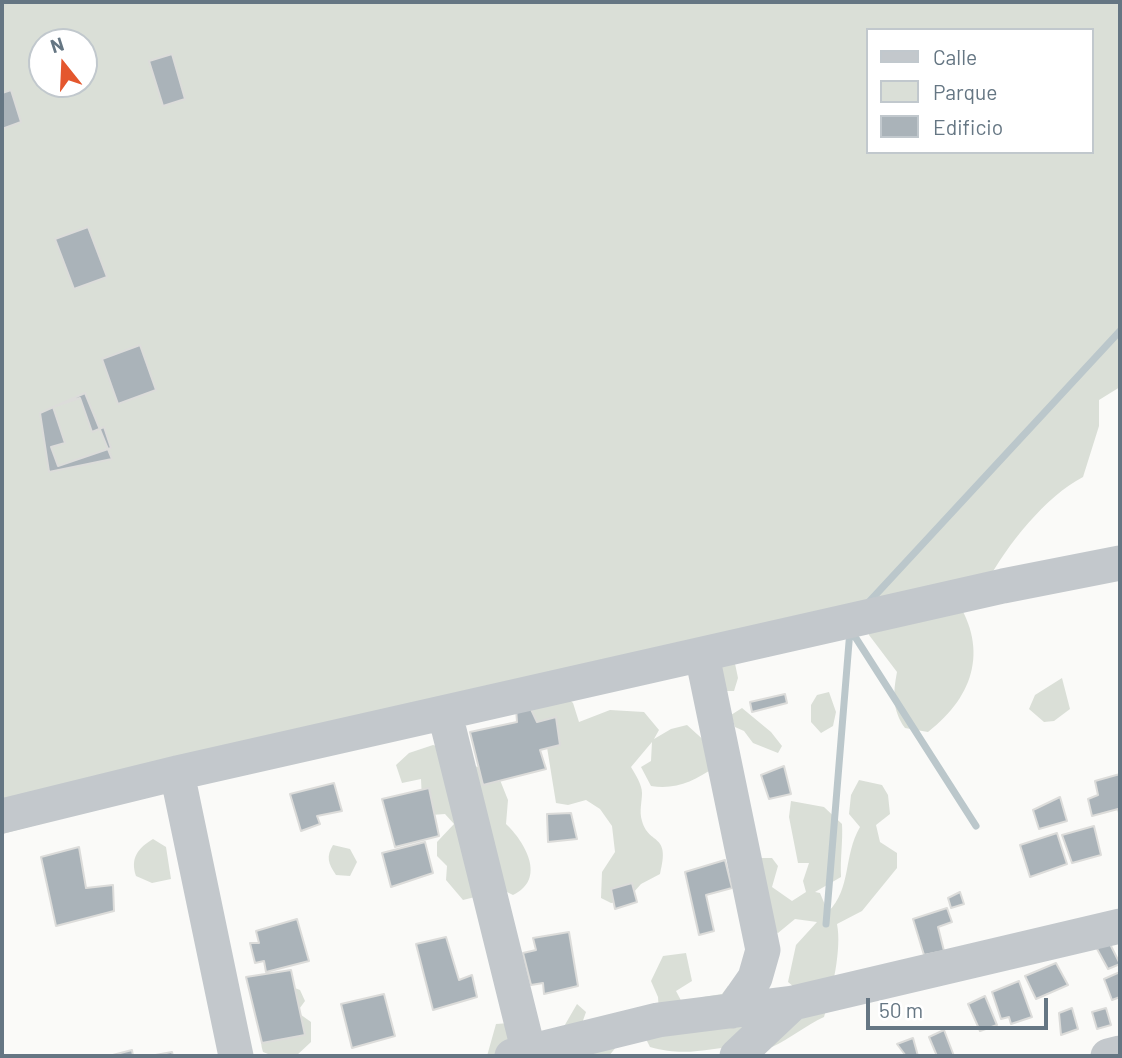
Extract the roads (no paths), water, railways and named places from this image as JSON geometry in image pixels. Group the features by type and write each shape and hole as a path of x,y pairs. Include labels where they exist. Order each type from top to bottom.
{"street":[{"path":"2,816 177,773 1120,563"},
{"path":"702,655 763,950 755,978 733,1011"},
{"path":"445,714 521,1054 658,1020 793,1003 1120,926"},
{"path":"177,773 236,1056"},
{"path":"737,1056 793,1003"},
{"path":"1108,1056 1120,1054"}],"waterway":[{"path":"868,603 1120,331"},
{"path":"826,924 850,630"},
{"path":"852,632 976,826"}]}
